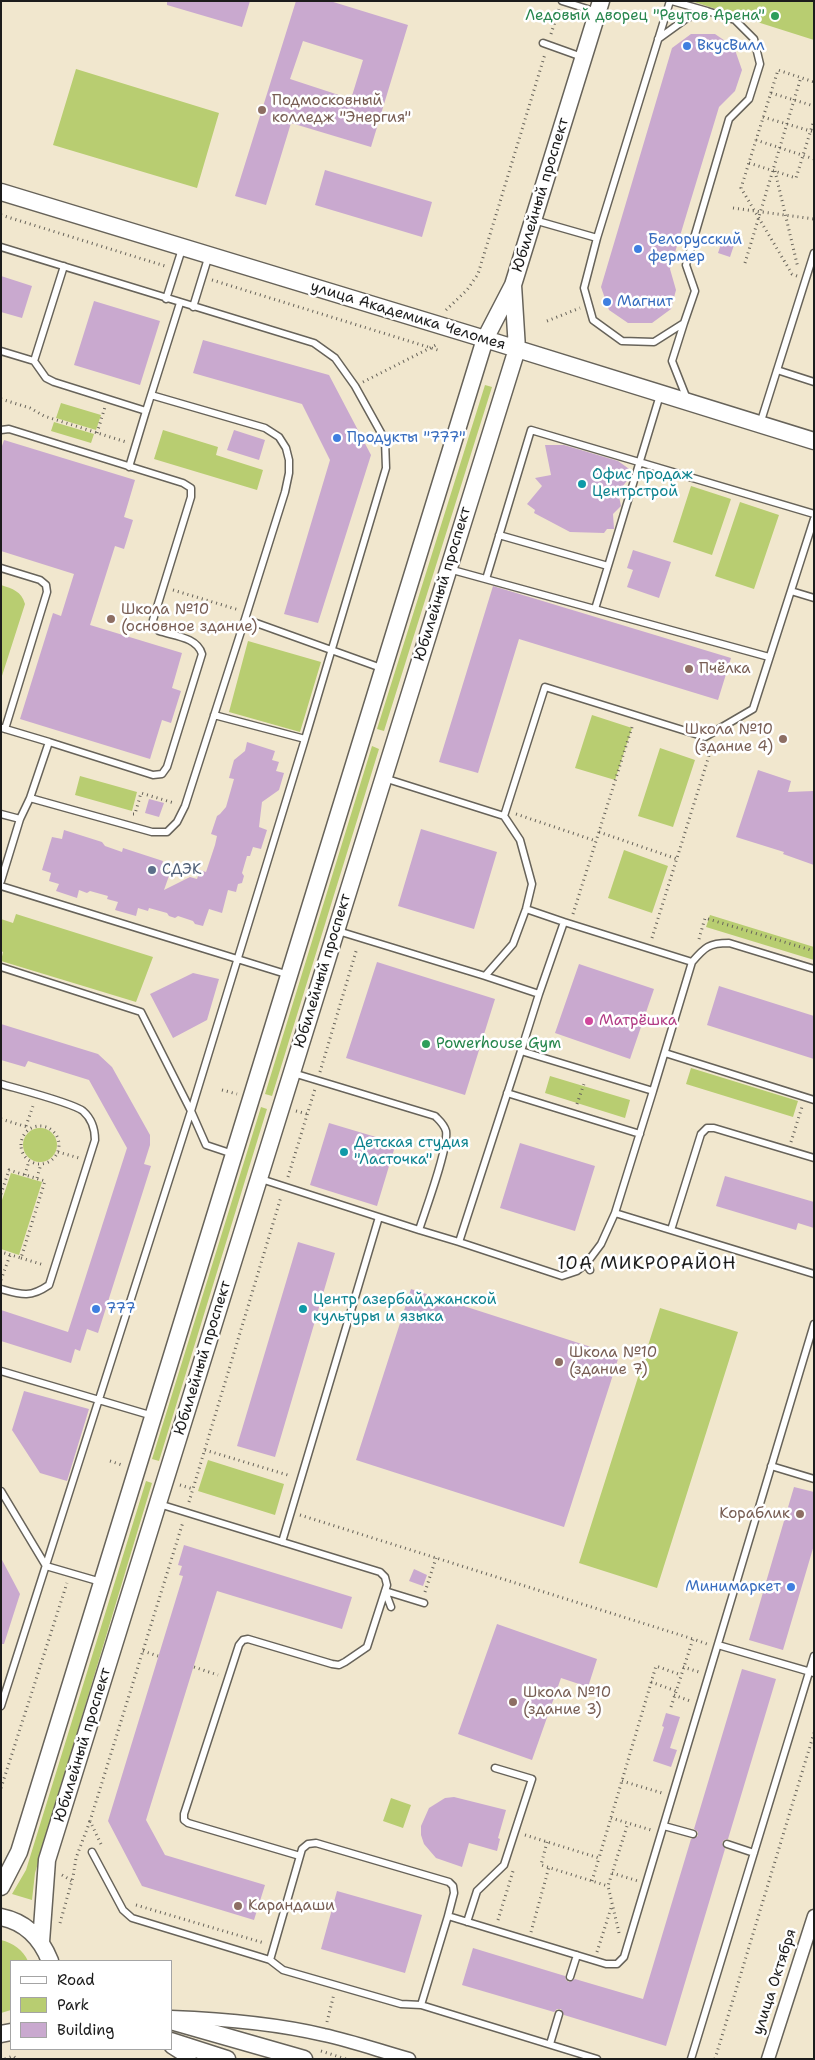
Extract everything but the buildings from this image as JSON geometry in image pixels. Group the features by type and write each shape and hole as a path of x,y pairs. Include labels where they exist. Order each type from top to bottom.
{"street":[{"name":"Юбилейный проспект","path":"1,1887 19,1852 485,339 513,285 599,6"},
{"name":"улица Академика Челомея","path":"1,192 485,339 814,442"},
{"name":"Юбилейный проспект","path":"41,1942 47,1860 517,349 513,285"},
{"name":"улица Октября","path":"768,2059 814,1916"},
{"path":"1,1917 18,1922 31,1930 41,1942 50,1960"},
{"path":"172,2017 202,2018 292,2029 324,2035 408,2059"},
{"path":"172,2021 304,2059"},
{"path":"172,2041 227,2059"},
{"path":"172,2049 190,2059"}],"lane":[{"path":"562,1 599,6"},
{"path":"684,323 654,342 622,341 593,320 584,288 671,1 735,20 754,39 760,64 749,99 728,119 686,265 695,291 672,361 689,402"},
{"path":"658,39 687,18 707,11"},
{"path":"546,44 583,57"},
{"path":"533,220 598,238"},
{"path":"1,246 166,299 314,343 335,358 355,386 385,440 386,468 191,1111 1,1706"},
{"path":"166,299 182,247"},
{"path":"760,425 814,253"},
{"path":"193,307 208,255"},
{"path":"34,361 64,266"},
{"path":"129,466 180,303"},
{"path":"1,351 34,361 46,378 146,411"},
{"path":"777,370 814,382"},
{"path":"595,609 660,394"},
{"path":"30,798 152,832 167,832 177,822 185,806 285,492 289,460 286,448 278,437 265,428 151,395"},
{"path":"1,430 9,429 183,483 191,488 191,497 153,620 154,628 195,642 202,654 167,766 162,774 153,775 3,728 47,592 46,585 40,580 1,568"},
{"path":"486,579 531,430 814,514"},
{"path":"505,813 545,687 705,737 753,709 814,519"},
{"path":"499,535 608,566"},
{"path":"448,569 770,657"},
{"path":"791,591 814,598"},
{"path":"245,619 384,668"},
{"path":"214,714 305,739"},
{"path":"1,881 20,819 30,798 49,742"},
{"path":"383,778 505,813 520,840 532,884 526,909 513,944 485,976"},
{"path":"1,814 20,819"},
{"path":"1,886 289,975"},
{"path":"526,909 692,962"},
{"path":"459,1242 539,994 567,923"},
{"path":"336,930 539,994"},
{"path":"259,1178 562,1276 577,1271 586,1264 601,1244 615,1213 692,962 706,946 729,943 814,969"},
{"path":"1,967 141,1012 206,1145 234,1154"},
{"path":"521,1051 653,1091"},
{"path":"664,1053 814,1100"},
{"path":"291,1073 423,1111 435,1116 443,1123 446,1133 444,1148 420,1230"},
{"path":"1,1084 83,1111 95,1132 95,1140 89,1161 49,1285 35,1294 20,1295 1,1289"},
{"path":"507,1093 640,1134"},
{"path":"672,1230 701,1134 706,1128 714,1128 814,1158"},
{"path":"615,1213 814,1274"},
{"path":"282,1542 379,1217"},
{"path":"586,1264 590,1270"},
{"path":"448,1916 606,1964 617,1964 624,1957 814,1324"},
{"path":"1,1371 153,1416"},
{"path":"771,1466 814,1479"},
{"path":"1,1491 46,1566 102,1582"},
{"path":"158,1503 380,1572 385,1577 386,1591 367,1647 339,1665 248,1639 243,1640 239,1645 184,1814 184,1820 188,1823 300,1856"},
{"path":"386,1591 423,1602"},
{"path":"386,1591 391,1607"},
{"path":"717,1646 811,1672"},
{"path":"691,2059 811,1672 814,1656"},
{"path":"467,1922 477,1891 504,1865 532,1779 495,1768"},
{"path":"664,1826 693,1834"},
{"path":"270,1960 302,1849 308,1844 316,1843 449,1882 453,1886 454,1893 421,2006"},
{"path":"727,1844 754,1853"},
{"path":"92,1852 126,1915 132,1918 270,1960 283,1970 401,2004 421,2006 597,2059"},
{"path":"570,1977 577,1955"},
{"path":"550,2044 559,2014"}],"path":[{"path":"438,307 447,310 467,290 478,274 546,44 562,1"},
{"path":"774,171 800,277 792,274 741,188 778,70 814,82"},
{"path":"745,263 801,78"},
{"path":"771,93 814,106"},
{"path":"764,117 812,132"},
{"path":"749,163 796,178 812,132 814,120"},
{"path":"756,140 814,159"},
{"path":"733,208 814,219"},
{"path":"1,215 176,269"},
{"path":"202,277 441,350"},
{"path":"548,321 589,305"},
{"path":"355,386 438,344"},
{"path":"1,399 30,408 44,416 136,445"},
{"path":"97,433 108,399"},
{"path":"163,588 224,606"},
{"path":"567,923 596,841 636,715"},
{"path":"649,948 717,730"},
{"path":"126,812 135,814 141,793 185,806"},
{"path":"505,813 596,841"},
{"path":"598,832 677,859"},
{"path":"59,1923 73,1877 76,1858 90,1822 143,1652 360,938"},
{"path":"574,1114 588,1072"},
{"path":"1,1119 28,1128 40,1126 54,1131 58,1137 58,1152 54,1158 41,1164 30,1160 22,1152 22,1138 28,1128 36,1095"},
{"path":"789,1150 805,1097"},
{"path":"58,1152 89,1161"},
{"path":"25,1174 30,1160"},
{"path":"37,1178 41,1164"},
{"path":"1,1194 9,1170 45,1181 21,1258"},
{"path":"1,1252 55,1268"},
{"path":"1,1280 10,1254"},
{"path":"205,1450 301,1479"},
{"path":"291,1512 717,1646"},
{"path":"423,1602 436,1558"},
{"path":"1,1788 71,1573"},
{"path":"671,1708 692,1639"},
{"path":"143,1652 158,1656"},
{"path":"592,1881 656,1666 681,1675"},
{"path":"194,1667 228,1678"},
{"path":"683,1667 708,1676"},
{"path":"651,1682 676,1691"},
{"path":"674,1695 700,1704"},
{"path":"715,2059 814,1733"},
{"path":"622,1780 673,1796"},
{"path":"611,1818 661,1834"},
{"path":"90,1822 102,1846"},
{"path":"624,1957 608,1886 628,1823"},
{"path":"524,1835 599,1858"},
{"path":"548,1842 541,1865 608,1886"},
{"path":"495,1930 516,1864"},
{"path":"529,1940 549,1867"},
{"path":"612,1873 646,1884"},
{"path":"131,1904 274,1946"},
{"path":"594,1960 612,1905"},
{"path":"326,2025 336,1985"},
{"path":"321,2052 346,2059"},
{"path":"5,2059 13,2056 17,2059"}],"green space":[{"name":"Ледовый дворец \"Реутов Арена\"","path":"691,1 814,1 814,40"},
{"path":"76,69 219,113 197,188 53,145"},
{"path":"485,385 492,387 384,731 377,729"},
{"path":"61,403 101,415 96,430 56,418"},
{"path":"54,422 94,434 91,443 51,431"},
{"path":"163,430 218,447 216,455 263,470 257,490 154,459"},
{"path":"691,486 731,499 712,555 673,542"},
{"path":"740,502 779,515 754,589 715,576"},
{"path":"1,585 19,593 25,604 1,679"},
{"path":"248,641 321,662 300,732 229,712"},
{"path":"592,715 632,728 615,780 575,768"},
{"path":"372,746 379,749 272,1096 265,1094"},
{"path":"660,748 695,760 673,827 638,816"},
{"path":"80,776 137,792 132,811 75,795"},
{"path":"624,850 668,866 652,913 608,898"},
{"path":"16,914 153,957 136,1002 1,961 3,952 1,951 1,919 13,923"},
{"path":"710,915 814,947 814,960 706,927"},
{"path":"691,1068 798,1101 793,1117 686,1084"},
{"path":"550,1076 630,1100 625,1118 545,1093"},
{"path":"261,1107 267,1109 159,1461 152,1459"},
{"path":"40,1128 52,1133 57,1145 52,1157 40,1162 28,1157 23,1145 28,1133"},
{"path":"11,1173 42,1182 19,1255 1,1249 1,1203"},
{"path":"660,1308 738,1332 657,1588 579,1563"},
{"path":"208,1460 284,1484 275,1515 198,1491"},
{"path":"146,1481 152,1483 35,1873 32,1900 12,1894 26,1870"},
{"path":"391,1798 411,1805 403,1828 383,1821"},
{"path":"1,1940 17,1948 27,1960 10,1960 10,2010 1,2013"}],"place":[{"name":"Ледовый дворец \"Реутов Арена\"","path":"775,16"},
{"name":"ВкусВилл","path":"687,46"},
{"name":"Подмосковный колледж \"Энергия\"","path":"262,110"},
{"name":"Белорусский фермер","path":"638,249"},
{"name":"Магнит","path":"607,302"},
{"name":"Продукты \"777\"","path":"337,438"},
{"name":"Офис продаж Центрстрой","path":"582,484"},
{"name":"Школа №10 (основное здание)","path":"111,619"},
{"name":"Пчёлка","path":"689,669"},
{"name":"Школа №10 (здание 4)","path":"783,739"},
{"name":"СДЭК","path":"152,870"},
{"name":"Матрёшка","path":"589,1021"},
{"name":"Powerhouse Gym","path":"426,1044"},
{"name":"Детская студия \"Ласточка\"","path":"344,1152"},
{"name":"777","path":"96,1309"},
{"name":"Центр азербайджанской культуры и языка","path":"303,1309"},
{"name":"Школа №10 (здание 7)","path":"559,1362"},
{"name":"Кораблик","path":"800,1514"},
{"name":"Минимаркет","path":"791,1587"},
{"name":"Школа №10 (здание 3)","path":"513,1702"},
{"name":"Карандаши","path":"238,1906"}],"district":[{"name":"10А МИКРОРАЙОН","path":"647,1264"}]}
